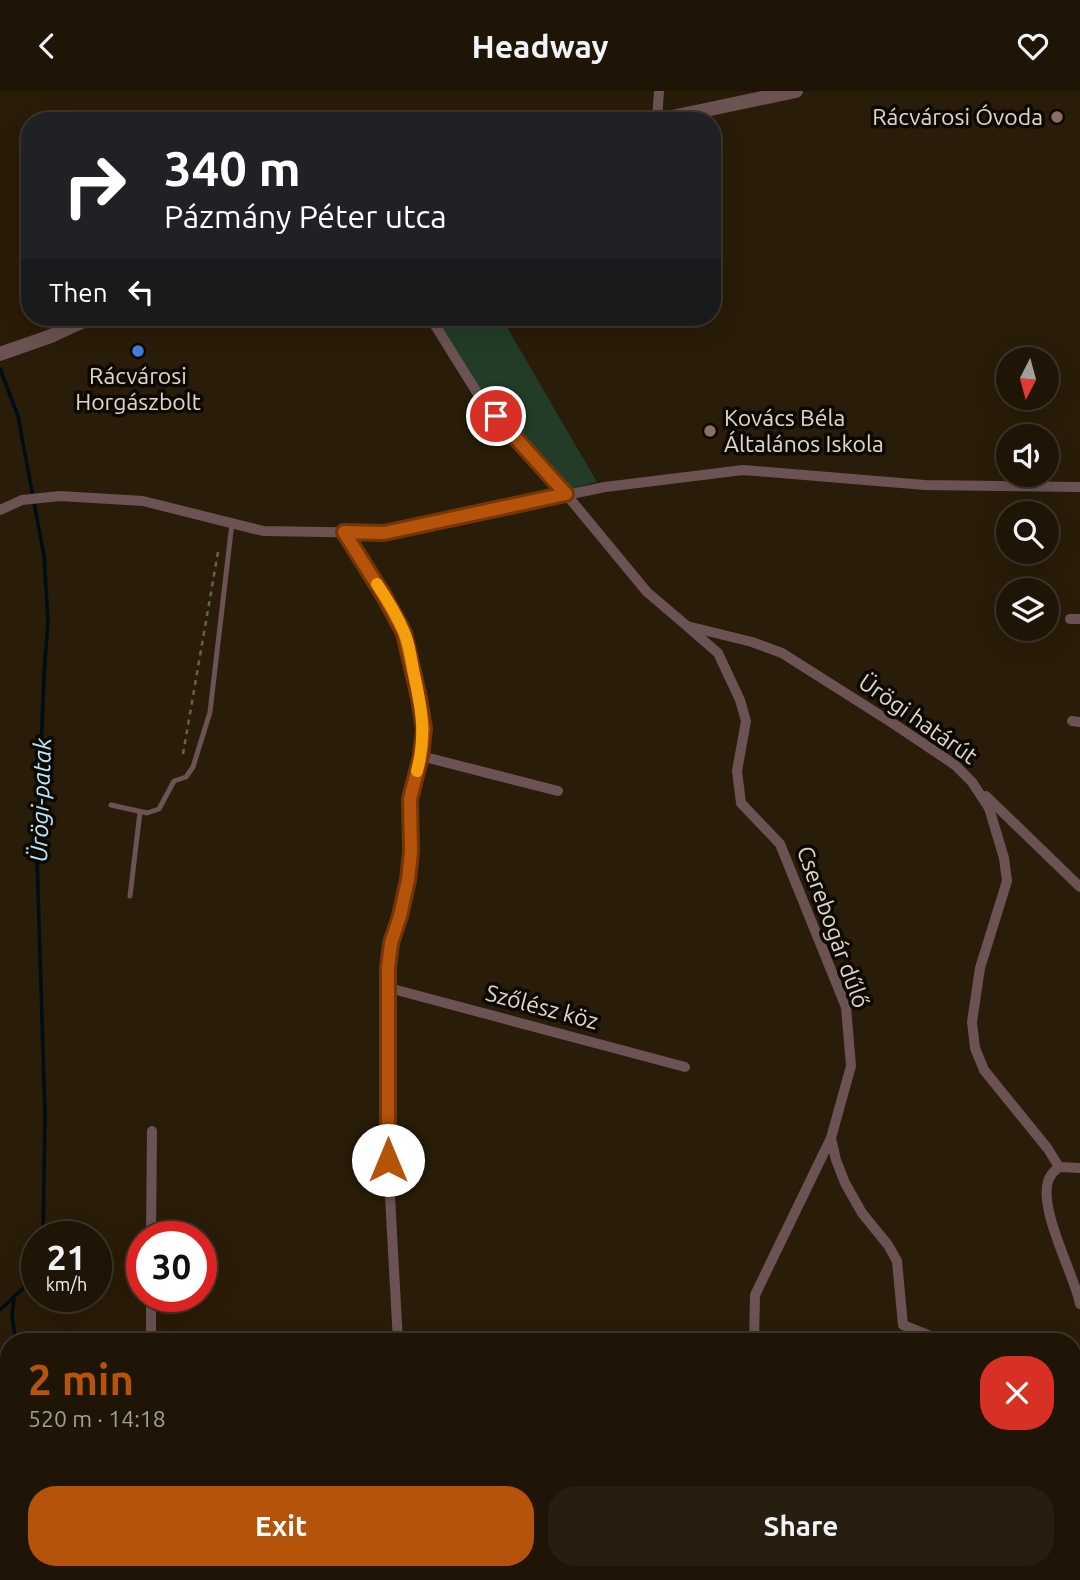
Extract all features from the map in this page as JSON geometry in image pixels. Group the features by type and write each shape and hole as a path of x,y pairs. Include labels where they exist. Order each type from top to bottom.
{"street":[{"path":"656,112 659,91"},
{"path":"694,112 796,91"},
{"path":"3,354 73,326"},
{"name":"Ürögi határút","path":"436,326 481,399 566,494 647,592 687,626 752,642 782,653 955,765 972,782 989,808 1007,881 980,968 972,1022 975,1048 984,1070 1048,1149 1059,1167"},
{"path":"0,510 22,500 60,496 143,501 263,531 384,533 605,487 743,470 925,485 1080,487"},
{"path":"344,532 404,633 424,729 421,756 410,799 411,852 408,880 391,943 388,968 388,1160 398,1333"},
{"name":"Cserebogár dűlő","path":"687,626 718,653 740,700 746,721 737,771 741,803 780,844 846,1006 851,1066 831,1138 755,1295 754,1333"},
{"path":"421,756 558,791"},
{"path":"972,782 1080,887"},
{"name":"Szőlész köz","path":"389,988 685,1067"},
{"path":"151,1221 152,1131"},
{"path":"831,1138 845,1183 862,1213 888,1245 897,1261 903,1325 923,1333"},
{"path":"1080,1168 1059,1167 1050,1176 1047,1193 1057,1240 1080,1304"},
{"path":"151,1312 151,1333"}],"lane":[{"path":"111,805 148,813 159,809 174,781 186,777 193,767 210,712 232,523"},
{"path":"130,896 140,812"}],"path":[{"path":"183,754 219,549"}],"green space":[{"path":"439,326 506,326 597,482 563,491 481,399"}],"waterway":[{"name":"Ürögi-patak","path":"0,369 18,416 44,556 48,622 37,858 45,1115 43,1221"},
{"name":"Ürögi-patak","path":"0,1310 21,1290"},
{"path":"14,1297 12,1317 15,1333"}],"slow traffic":[{"path":"377,584 404,633 412,662 424,729 417,771"}],"place":[{"name":"Rácvárosi Óvoda","path":"1057,117"},
{"name":"Rácvárosi Horgászbolt","path":"138,351"},
{"name":"Kovács Béla Általános Iskola","path":"710,431"}],"route":[{"path":"388,1160 388,968 391,943 408,880 411,852 410,799 421,756 424,729 404,633 344,532 384,533 566,494 496,416"}]}
